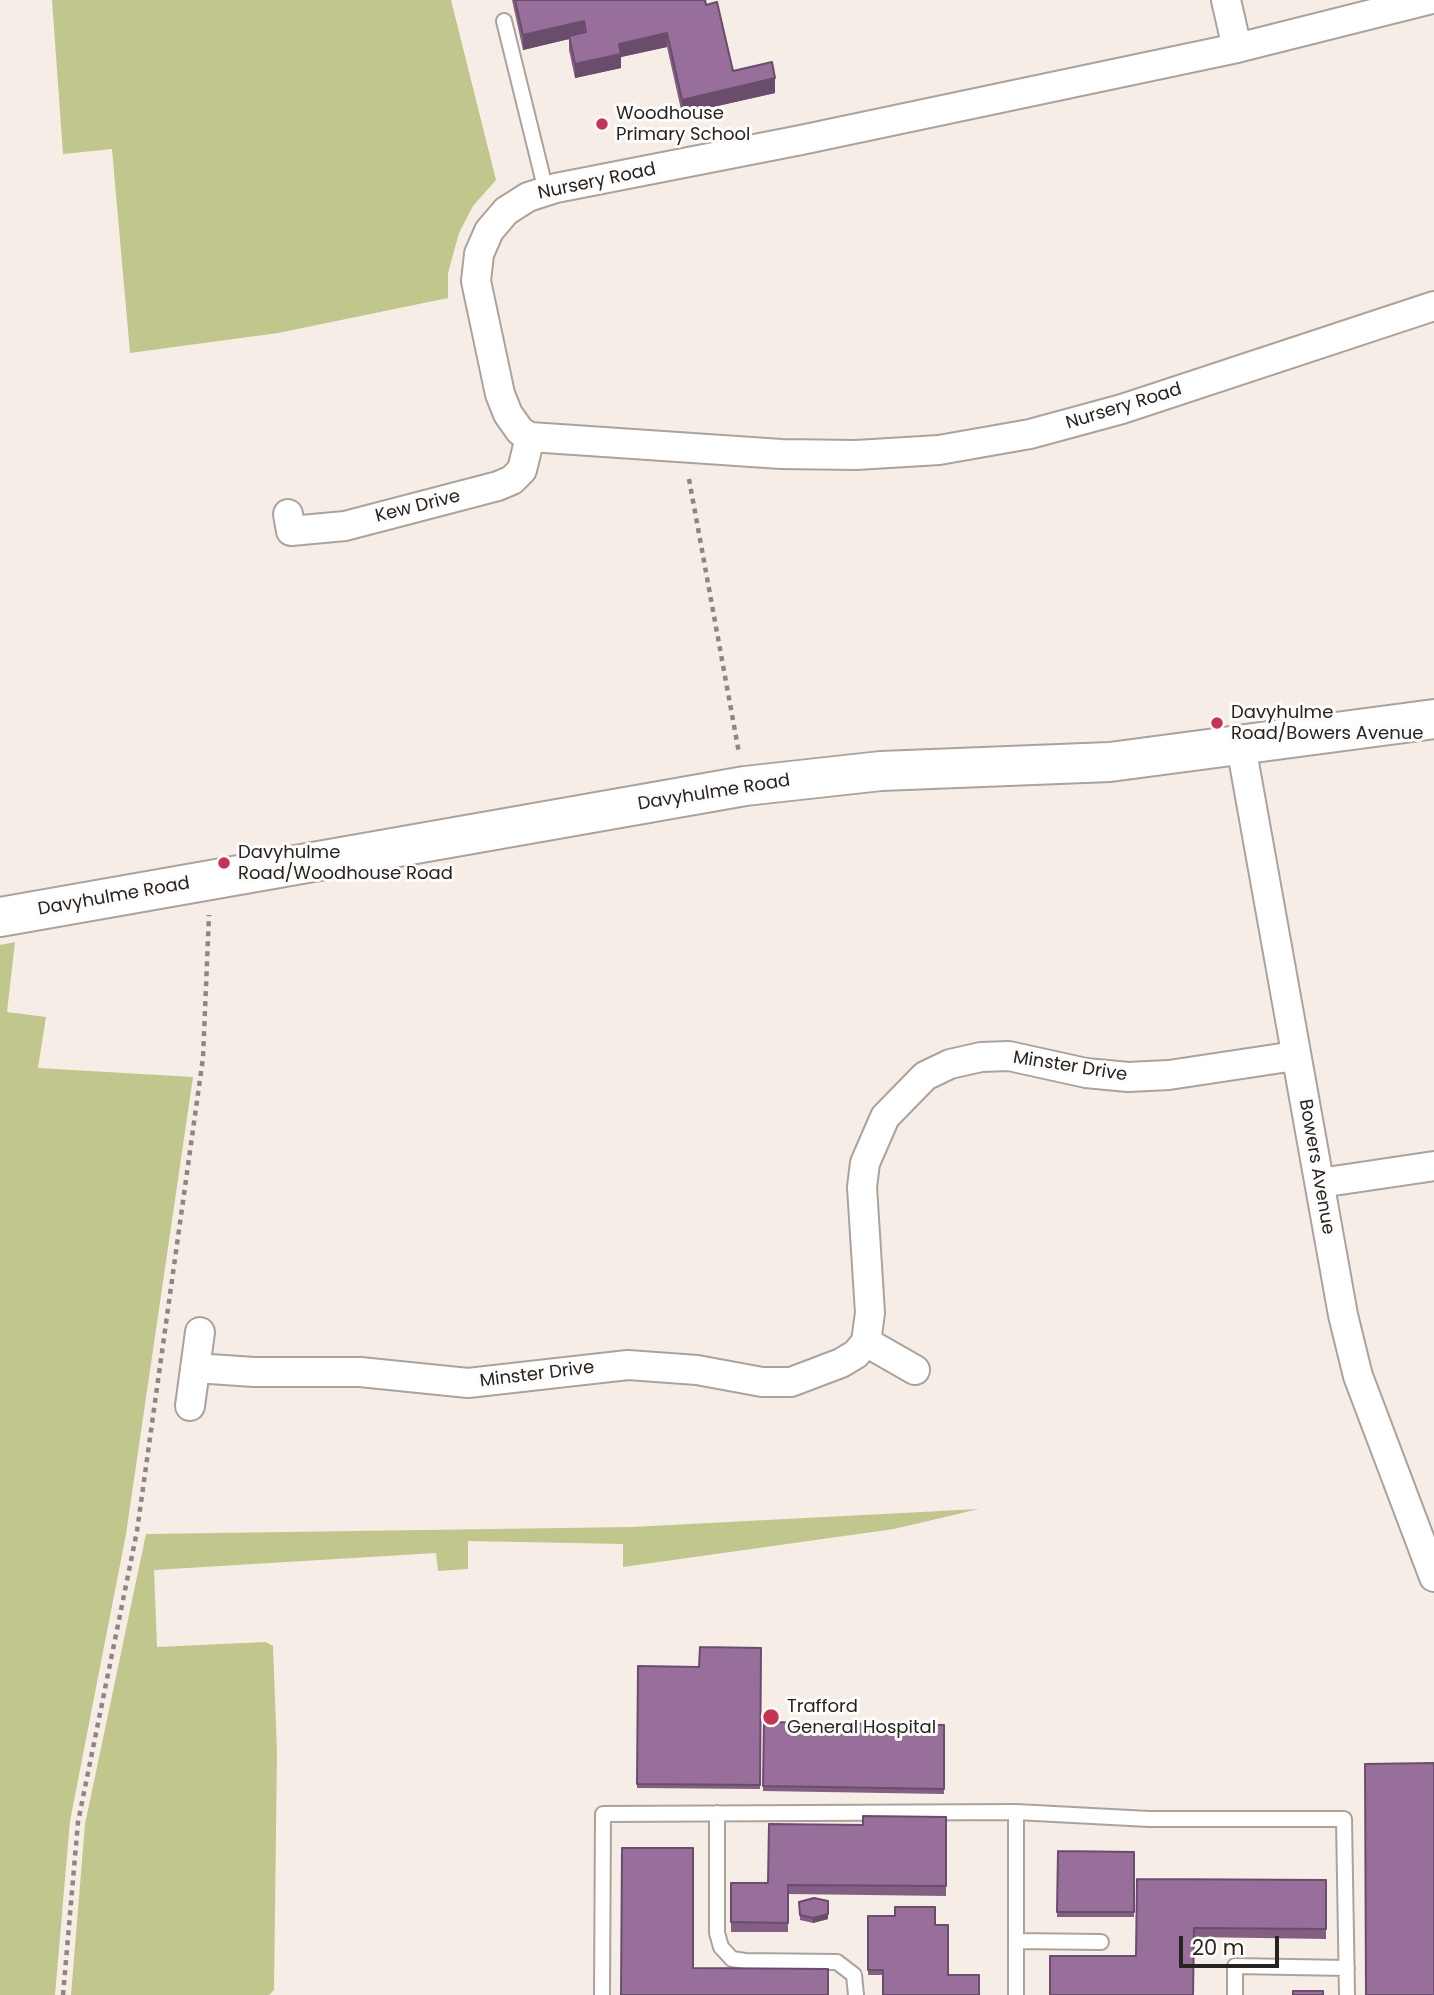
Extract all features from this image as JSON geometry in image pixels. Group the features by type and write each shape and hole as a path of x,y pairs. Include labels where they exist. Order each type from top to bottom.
{"street":[{"path":"1226,0 1237,48"},
{"name":"Nursery Road","path":"1427,0 1237,48 546,191 528,197 506,211 489,231 478,254 476,281 499,394 520,431 530,437 856,455 939,450 1030,434 1122,410 1434,306"},
{"name":"Kew Drive","path":"288,514 291,531 345,526 498,486 512,480 522,470 530,437"},
{"name":"Davyhulme Road","path":"0,918 745,786 881,771 1110,762 1434,719"},
{"name":"Bowers Avenue","path":"1241,746 1295,1056 1343,1315 1357,1376 1434,1577"},
{"name":"Minster Drive","path":"195,1368 254,1372 360,1372 468,1383 628,1365 697,1370 762,1382 791,1382 841,1363 856,1354 866,1342 870,1314 862,1187 864,1163 885,1116 925,1076 950,1064 981,1057 1009,1056 1086,1073 1128,1077 1169,1075 1295,1056"},
{"path":"1320,1184 1434,1166"},
{"path":"190,1406 200,1332"},
{"path":"866,1342 915,1370"}],"lane":[{"path":"504,20 546,191"},
{"path":"1016,1812 1016,1995"},
{"path":"602,1995 603,1814 1016,1812 1149,1819 1344,1819 1347,1995"},
{"path":"717,1813 717,1933 721,1947 732,1959 745,1961 837,1962 854,1975 856,1995"},
{"path":"1016,1941 1101,1942"},
{"path":"1235,1995 1235,1966 1346,1968"}],"path":[{"path":"683,447 745,786"},
{"path":"63,1995 78,1822 137,1531 203,1058 210,880"}],"green space":[{"path":"52,0 451,0 496,180 473,206 459,233 448,273 448,298 278,333 130,353 112,149 63,154"},
{"path":"15,942 7,1012 46,1017 38,1068 193,1077 126,1534 70,1821 55,1995 0,1995 0,945"},
{"path":"979,1509 894,1529 623,1567 623,1544 468,1541 468,1569 438,1571 436,1553 154,1570 157,1647 266,1642 273,1646 277,1752 274,1990 269,1995 71,1995 85,1824 146,1534 632,1527"}],"building":[{"path":"515,0 705,0 706,5 717,2 733,71 772,62 775,78 682,100 667,33 619,44 621,54 575,64 569,36 586,32 584,21 523,35"},
{"path":"700,1647 761,1648 760,1785 637,1784 638,1666 699,1667"},
{"path":"764,1722 944,1725 944,1789 763,1786"},
{"path":"1434,1763 1434,1995 1366,1995 1365,1764"},
{"path":"863,1816 946,1817 946,1886 788,1885 788,1923 731,1922 731,1883 768,1883 769,1824 863,1825"},
{"path":"622,1848 693,1848 693,1968 828,1969 828,1995 621,1995"},
{"path":"1058,1851 1134,1852 1134,1912 1057,1912"},
{"path":"1137,1879 1326,1880 1326,1929 1194,1928 1193,1995 1050,1995 1050,1956 1136,1956"},
{"path":"814,1898 828,1901 828,1914 813,1918 800,1915 799,1902"},
{"path":"895,1907 935,1907 935,1925 948,1925 948,1975 979,1975 979,1995 883,1995 883,1970 868,1970 868,1916 895,1916"},
{"path":"1293,1991 1323,1991 1323,1995 1293,1995"}],"place":[{"name":"Woodhouse Primary School","path":"602,124"},
{"name":"Davyhulme Road/Bowers Avenue","path":"1217,723"},
{"name":"Davyhulme Road/Woodhouse Road","path":"224,863"},
{"name":"Trafford General Hospital","path":"771,1717"}]}
